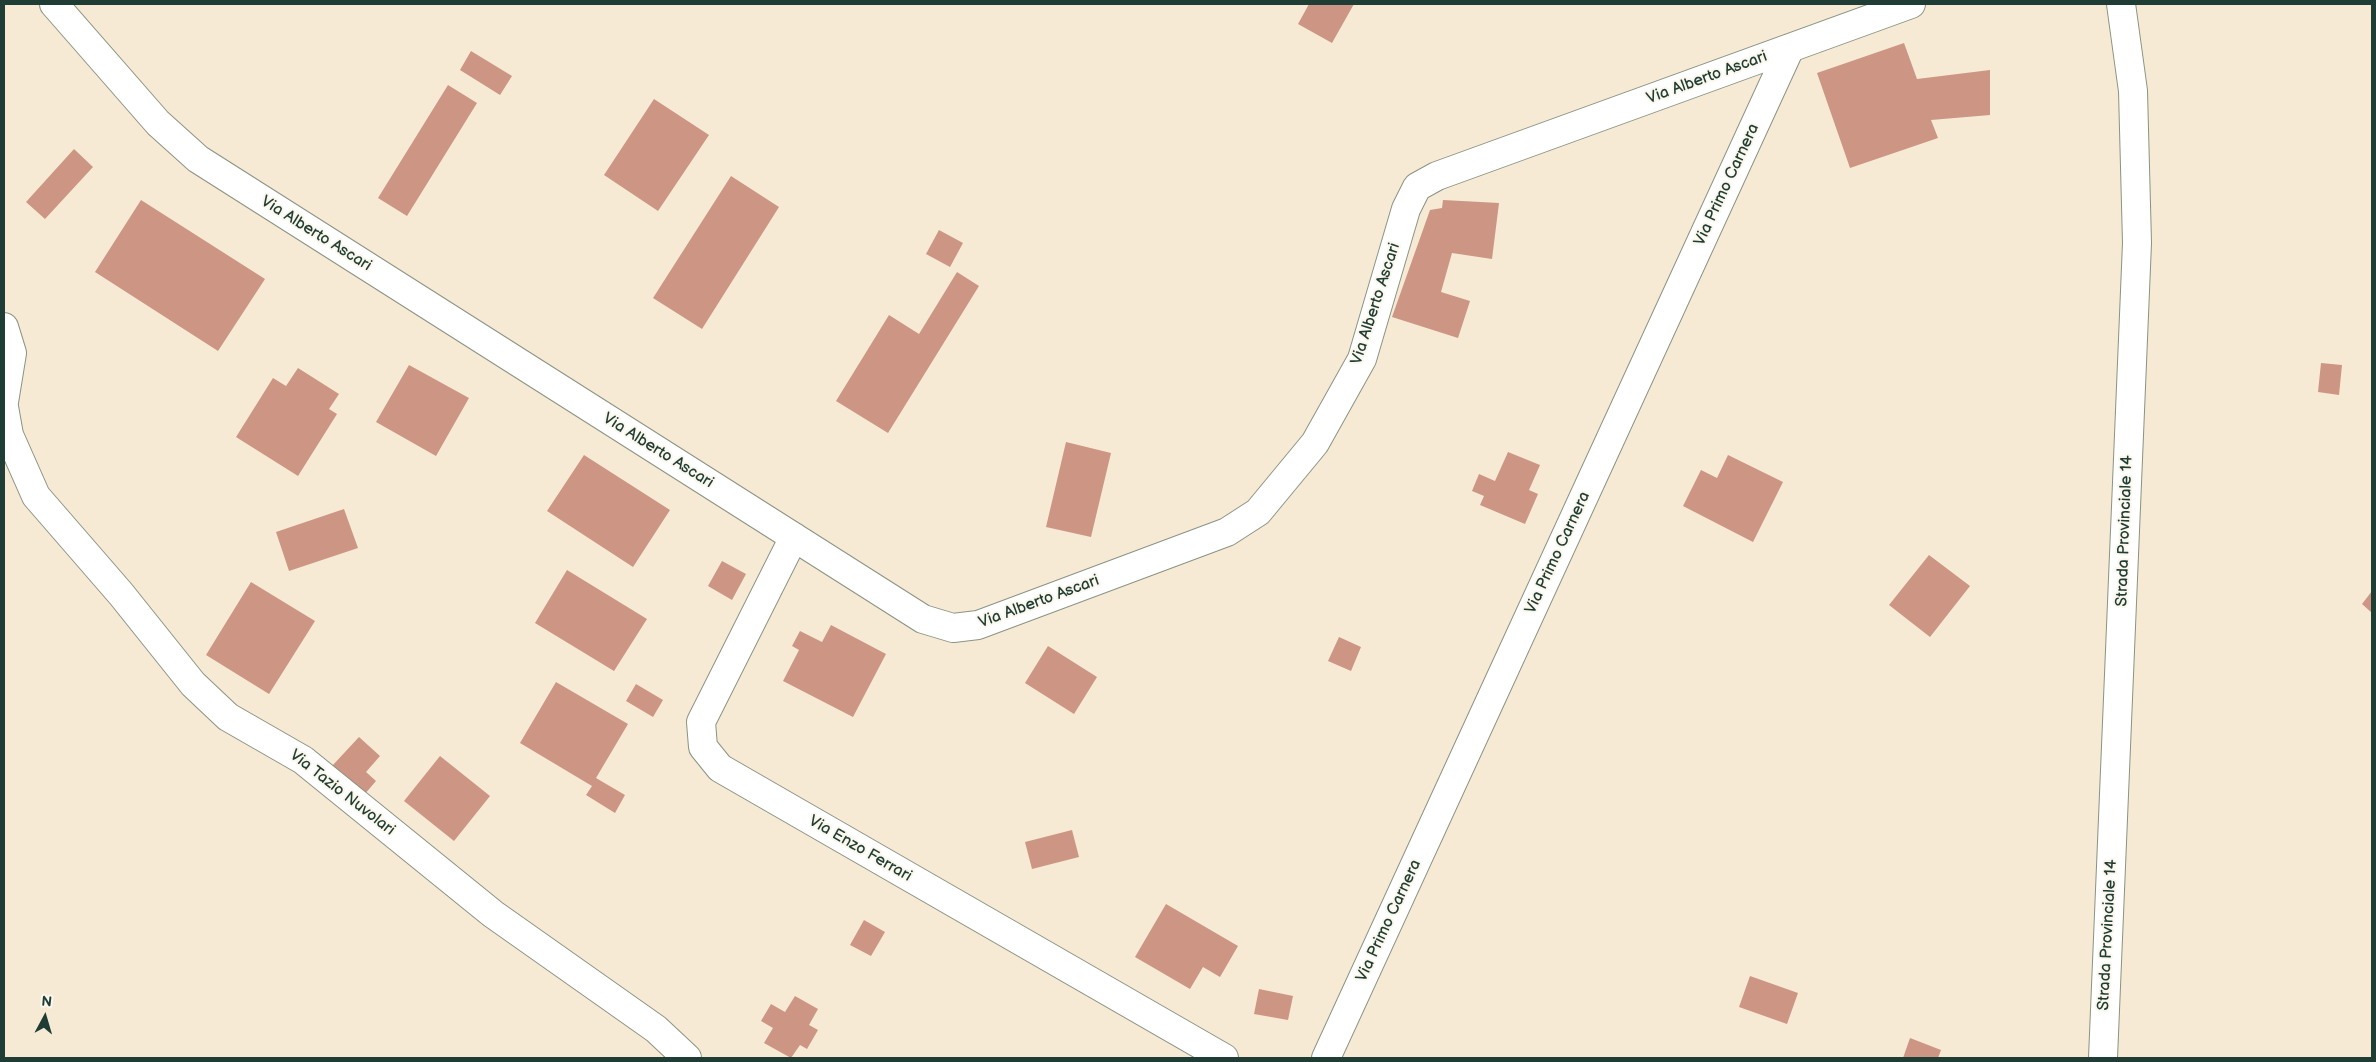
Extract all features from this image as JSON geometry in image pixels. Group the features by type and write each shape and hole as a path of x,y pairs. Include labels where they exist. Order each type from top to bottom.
{"street":[{"name":"Via Alberto Ascari","path":"54,4 158,123 198,159 923,619 953,628 978,626 1227,532 1258,512 1315,443 1362,359 1406,209 1417,187 1437,176 1911,4"},
{"name":"Strada Provinciale 14","path":"2102,1058 2137,243 2133,91 2121,4"},
{"name":"Via Primo Carnera","path":"1326,1058 1790,48"},
{"path":"4,327 12,353 4,402"},
{"name":"Via Tazio Nuvolari","path":"4,407 9,435 36,496 121,594 193,684 228,717 303,760 493,914 656,1029 687,1058"},
{"name":"Via Enzo Ferrari","path":"794,537 701,722 703,746 720,768 1224,1058"}],"building":[{"path":"1309,4 1354,4 1332,43 1298,24"},
{"path":"1904,43 1917,79 1990,70 1990,115 1931,120 1938,138 1850,168 1817,73"},
{"path":"471,51 512,76 500,95 460,70"},
{"path":"448,85 477,103 407,216 378,198"},
{"path":"654,99 709,135 658,211 604,175"},
{"path":"74,149 93,167 45,219 26,202"},
{"path":"731,176 779,207 702,329 653,298"},
{"path":"141,200 265,279 218,351 95,272"},
{"path":"1443,200 1499,203 1492,259 1452,253 1441,292 1470,301 1458,338 1392,317 1430,210 1442,208"},
{"path":"939,230 963,243 950,267 926,254"},
{"path":"957,272 979,286 888,433 836,401 889,315 919,334"},
{"path":"2321,363 2342,365 2339,395 2318,392"},
{"path":"409,365 469,398 436,456 376,422"},
{"path":"298,368 339,394 329,409 337,414 298,476 236,437 273,378 286,386"},
{"path":"1066,442 1111,453 1091,537 1046,527"},
{"path":"1508,452 1540,465 1529,490 1538,494 1525,524 1480,505 1484,496 1472,491 1479,474 1495,481"},
{"path":"584,455 670,510 633,567 547,511"},
{"path":"1728,455 1783,482 1753,542 1683,506 1701,470 1717,478"},
{"path":"344,509 358,548 289,571 276,532"},
{"path":"1929,555 1970,586 1930,637 1889,605"},
{"path":"722,561 746,574 732,600 708,586"},
{"path":"567,570 647,619 614,671 535,623"},
{"path":"251,582 315,621 269,694 206,655"},
{"path":"2372,591 2372,613 2362,604"},
{"path":"831,625 886,654 853,717 783,681 799,650 792,646 800,631 822,642"},
{"path":"1339,637 1361,647 1351,671 1328,661"},
{"path":"1048,646 1097,677 1074,714 1025,683"},
{"path":"556,682 628,724 596,778 625,795 615,813 586,795 592,786 520,743"},
{"path":"636,684 663,700 653,717 626,701"},
{"path":"359,737 380,756 366,772 376,781 364,795 332,766"},
{"path":"440,756 490,796 454,841 404,801"},
{"path":"1072,830 1079,857 1032,869 1025,842"},
{"path":"1166,904 1238,946 1220,977 1203,967 1190,989 1135,957"},
{"path":"864,920 885,932 871,956 850,945"},
{"path":"1750,976 1798,993 1787,1024 1739,1007"},
{"path":"1259,989 1293,996 1288,1020 1254,1014"},
{"path":"795,996 818,1009 809,1025 818,1030 807,1049 800,1045 791,1058 764,1043 773,1028 761,1021 771,1004 785,1012"},
{"path":"1910,1038 1941,1050 1938,1058 1903,1058"}]}
